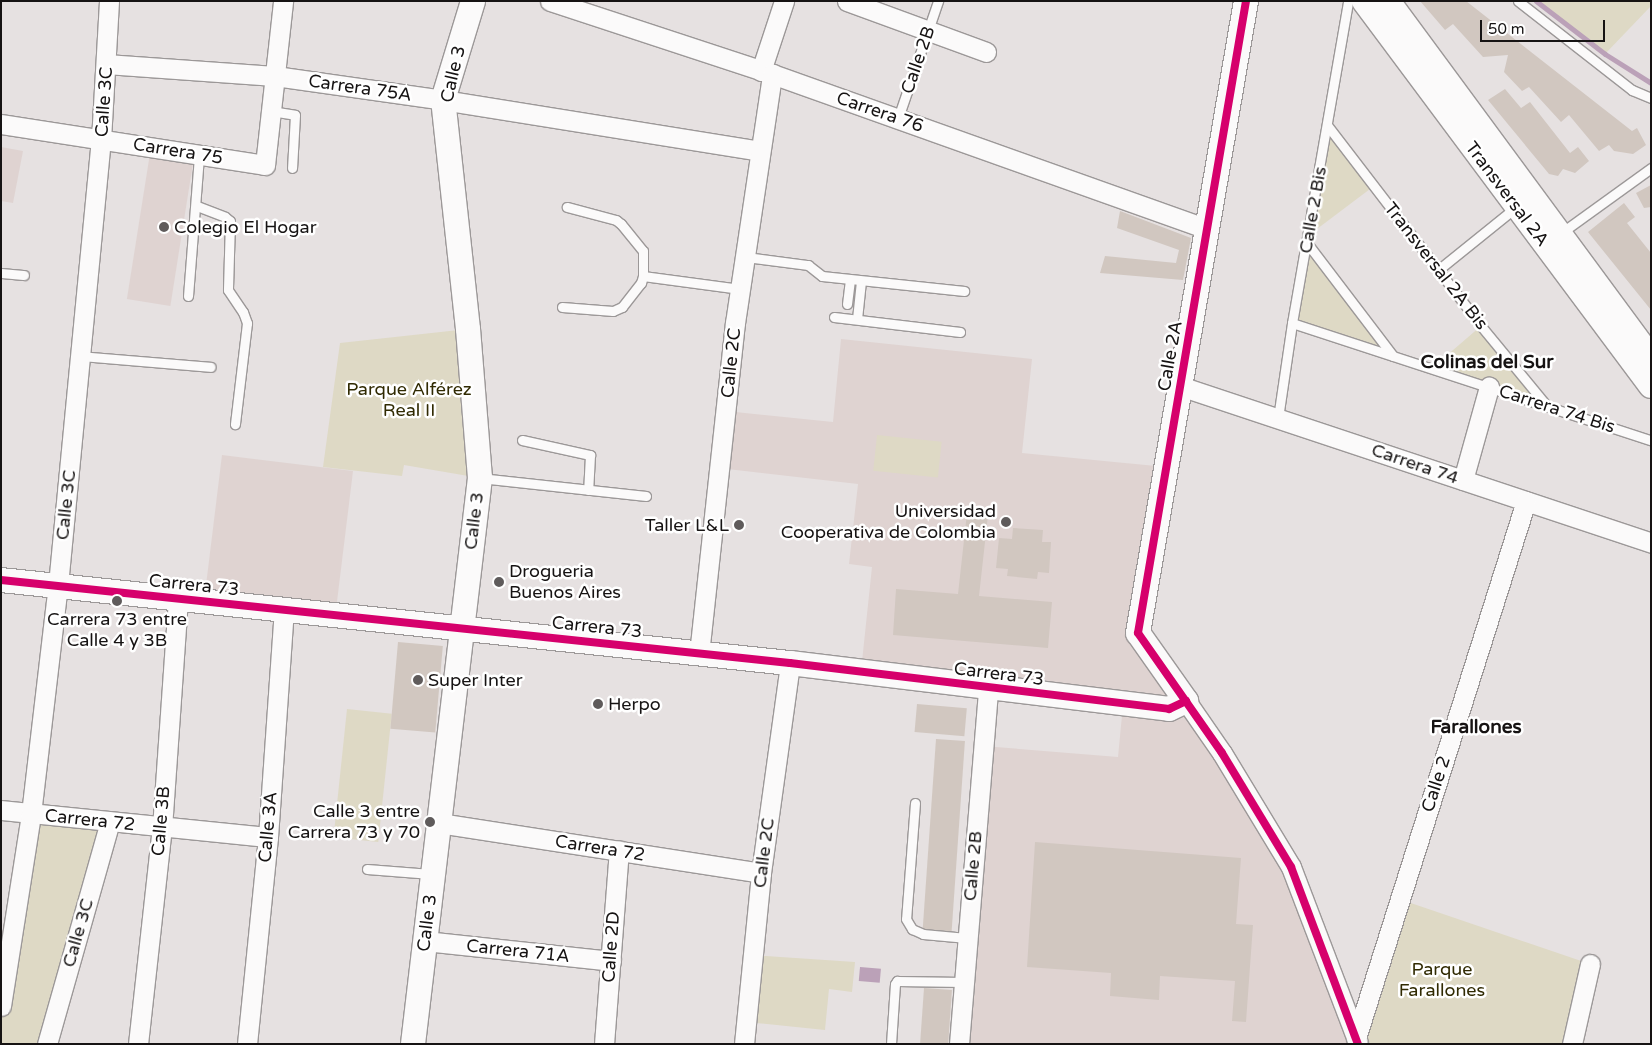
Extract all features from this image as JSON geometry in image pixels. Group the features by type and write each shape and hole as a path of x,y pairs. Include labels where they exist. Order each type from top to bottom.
{"street":[{"name":"Calle 3C","path":"1,1006 31,814 58,585 102,140 109,1"},
{"path":"271,111 284,1"},
{"name":"Calle 3","path":"413,1044 480,478 468,329 443,100 473,1"},
{"name":"Carrera 76","path":"550,1 898,118 1208,229"},
{"name":"Calle 2C","path":"699,654 740,289 760,151 767,73 784,1"},
{"path":"846,1 986,52"},
{"name":"Calle 2A","path":"1186,701 1138,633 1246,1"},
{"name":"Transversal 2A","path":"1364,1 1516,207 1552,240 1651,358"},
{"name":"Transversal 2A","path":"1388,1 1651,386"},
{"name":"Carrera 75A","path":"106,64 275,76 443,100 760,151"},
{"name":"Carrera 75","path":"1,124 265,165 271,111"},
{"name":"Carrera 74","path":"1180,386 1651,543"},
{"path":"1463,480 1489,387"},
{"name":"Calle 2","path":"1357,1041 1526,501"},
{"name":"Carrera 73","path":"1,580 790,663 988,689 1169,709 1186,701"},
{"name":"Calle 3B","path":"138,1044 162,828 178,598"},
{"name":"Calle 3A","path":"247,1044 268,837 284,609"},
{"name":"Calle 2C","path":"744,1044 761,873 790,663"},
{"name":"Calle 2B","path":"959,1044 966,938 988,689"},
{"path":"1186,701 1222,753 1291,867 1357,1041"},
{"name":"Carrera 72","path":"1,810 162,828 268,837"},
{"name":"Calle 3C","path":"47,1044 110,822"},
{"name":"Carrera 72","path":"439,823 761,873"},
{"name":"Calle 2D","path":"604,1044 619,851"},
{"name":"Carrera 71A","path":"425,940 610,961"},
{"path":"1572,1044 1590,964"}],"lane":[{"name":"Calle 2B","path":"898,118 938,1"},
{"name":"Calle 2 Bis","path":"1278,418 1292,323 1308,243 1348,1"},
{"path":"1518,1 1632,90 1651,98"},
{"path":"271,111 293,114 296,117 292,168"},
{"name":"Transversal 2A Bis","path":"1327,125 1438,270 1547,406"},
{"path":"188,296 197,206 199,155"},
{"path":"1552,240 1651,168"},
{"path":"197,206 225,217 230,222 228,290 243,312 247,322 235,424"},
{"path":"562,307 613,311 622,307 642,283 643,276 643,251 622,224 616,220 567,207"},
{"path":"1438,270 1516,207"},
{"path":"1308,243 1393,356"},
{"path":"746,257 808,265 822,276 861,282 964,291"},
{"path":"1,273 24,275"},
{"path":"643,276 740,289"},
{"path":"848,304 850,280"},
{"path":"857,319 861,282"},
{"path":"834,317 960,332"},
{"name":"Carrera 74 Bis","path":"1292,323 1651,440"},
{"path":"80,356 211,367"},
{"path":"522,440 590,455 588,490"},
{"path":"480,478 646,496"},
{"path":"915,803 906,919 912,929 923,934 966,938"},
{"path":"367,869 433,874"},
{"path":"891,1044 895,984 897,982 963,982"}],"shaded area":[{"path":"1,147 23,151 13,203 1,201"},
{"name":"Colegio El Hogar","path":"151,147 194,154 170,306 127,299"},
{"path":"841,339 1032,359 1022,453 1166,467 1139,633 1291,867 1358,1044 959,1044 983,746 1118,757 1123,705 861,671 872,567 849,564 858,484 719,468 726,411 833,422"},
{"path":"222,455 353,471 335,617 204,601"},
{"path":"860,967 881,969 880,983 859,981"}],"green space":[{"path":"1536,1 1651,1 1651,6 1605,54"},
{"path":"1327,125 1374,186 1309,235"},
{"path":"1307,243 1393,356 1292,323"},
{"path":"1481,326 1547,406 1431,369"},
{"name":"Parque Alférez Real II","path":"468,329 480,478 404,465 402,476 323,467 340,343"},
{"path":"877,435 942,442 938,478 873,471"},
{"path":"347,709 392,714 378,842 334,837"},
{"path":"31,814 110,822 47,1044 1,1044 1,1006"},
{"name":"Parque Farallones","path":"1399,899 1590,964 1572,1044 1358,1044"},
{"path":"752,955 855,962 852,992 829,989 825,1030 746,1022"}],"building":[{"path":"1420,1 1466,1 1632,131 1637,128 1646,145 1633,154 1614,151 1609,145 1599,151 1569,115 1561,122 1529,87 1522,91 1504,72 1508,55 1483,57 1453,24 1445,30"},
{"path":"1505,89 1521,108 1530,102 1570,153 1578,147 1589,161 1575,173 1563,169 1558,176 1549,174 1488,100"},
{"path":"1651,185 1651,207 1644,208 1636,193"},
{"path":"1624,203 1635,217 1627,223 1651,253 1651,310 1588,232"},
{"path":"1120,211 1191,238 1183,280 1100,273 1105,256 1176,263 1179,250 1117,228"},
{"path":"967,513 988,515 979,596 1052,602 1048,648 893,635 896,589 958,594"},
{"path":"1013,528 1043,530 1042,542 1051,542 1049,573 1038,572 1037,579 1007,576 1008,569 996,568 999,538 1012,539"},
{"name":"Super Inter","path":"398,642 443,646 435,733 390,729"},
{"path":"917,704 967,708 964,736 915,732"},
{"path":"936,739 965,741 951,935 922,933"},
{"path":"1035,842 1241,858 1236,924 1253,925 1246,1022 1232,1021 1235,981 1160,976 1159,1000 1110,996 1111,973 1027,967"},
{"path":"924,988 952,990 948,1044 920,1044"}],"waterway":[{"path":"1536,1 1605,54 1651,83"}],"cycle path":[{"path":"1246,1 1138,633 1222,753 1291,867 1358,1044"},
{"path":"1,580 790,663 1169,709 1186,701"}],"place":[{"name":"Colegio El Hogar","path":"164,227"},
{"name":"Universidad Cooperativa de Colombia","path":"1006,522"},
{"name":"Taller L&L","path":"739,525"},
{"name":"Drogueria Buenos Aires","path":"499,582"},
{"name":"Carrera 73 entre Calle 4 y 3B","path":"117,601"},
{"name":"Super Inter","path":"418,680"},
{"name":"Herpo","path":"598,704"},
{"name":"Calle 3 entre Carrera 73 y 70","path":"430,822"}],"district":[{"name":"Colinas del Sur","path":"1487,363"},
{"name":"Farallones","path":"1476,728"}]}
